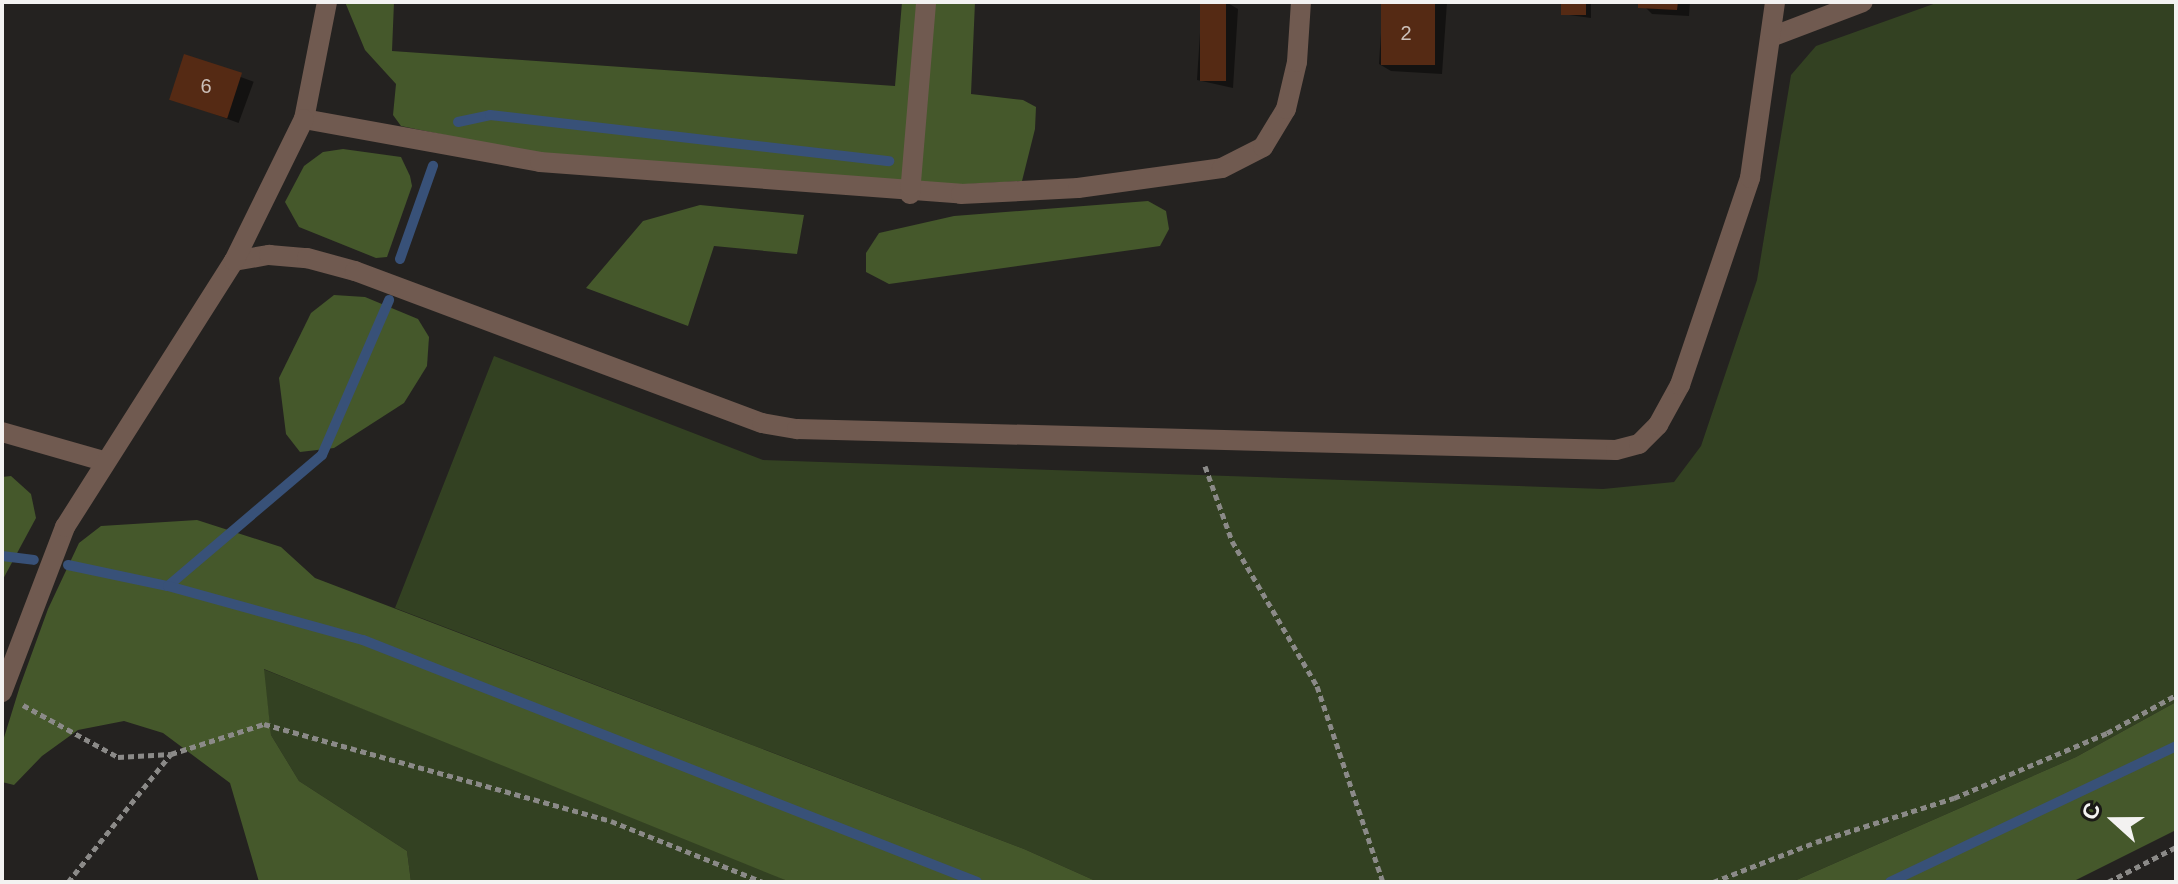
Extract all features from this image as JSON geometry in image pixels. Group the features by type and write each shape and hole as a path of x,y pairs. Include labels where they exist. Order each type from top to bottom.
{"street":[{"path":"8,696 65,527 103,461 234,261 304,119 327,2"},
{"path":"910,194 926,2"},
{"path":"304,119 540,162 910,194 1078,188 1222,168 1263,147 1286,109 1297,62 1301,2"},
{"path":"234,261 269,255 355,271 762,423 983,437 1616,450 1639,444 1658,425 1680,385 1750,178 1775,2"},
{"path":"1771,37 1863,2"},
{"path":"2,432 103,461"}],"path":[{"path":"1197,440 1232,541 1317,686 1383,882"},
{"path":"1713,882 1954,798 2107,733 2176,695"},
{"path":"8,696 118,757 171,754 264,724 611,821 763,882"},
{"path":"68,882 171,754"},
{"path":"2108,882 2176,847"}],"green space":[{"path":"345,2 394,2 392,51 895,86 902,2 975,2 971,94 1023,100 1036,107 1035,129 1022,181 934,186 541,155 401,126 393,115 396,84 365,50"},
{"path":"1939,2 2176,2 2176,702 2076,757 1792,882 1098,882 1024,849 395,608 494,356 763,460 1603,489 1674,482 1701,446 1757,280 1791,75 1816,46"},
{"path":"343,149 401,157 410,176 412,186 387,257 376,258 299,227 285,202 304,166 323,152"},
{"path":"1148,201 1166,211 1169,229 1160,246 889,284 866,272 866,253 879,233 954,216"},
{"path":"700,205 804,215 797,254 714,246 688,326 586,288 643,221"},
{"path":"334,295 365,297 418,319 429,337 427,366 404,403 334,448 300,452 286,434 279,378 311,313"},
{"path":"11,476 31,494 36,518 2,581 2,477"},
{"path":"197,520 281,547 315,578 1024,849 1098,882 790,882 264,669 271,735 299,781 407,851 411,882 259,882 230,783 163,733 124,721 78,730 42,756 14,785 2,782 2,744 20,686 48,609 79,543 101,526"},
{"path":"263,669 714,848 790,882 411,882 407,851 299,781 271,735"},
{"path":"2176,702 2176,830 2072,882 1792,882 2076,757"}],"building":[{"path":"1200,2 1226,2 1226,81 1200,81"},
{"path":"1381,2 1435,2 1435,65 1381,65"},
{"path":"1561,2 1586,2 1586,15 1561,15"},
{"path":"1638,2 1678,2 1677,10 1638,8"},
{"path":"184,54 242,73 227,119 169,100"}],"waterway":[{"path":"458,122 490,115 889,161"},
{"path":"400,259 433,166"},
{"path":"68,565 168,586 322,455 389,300"},
{"path":"2,556 34,560"},
{"path":"168,586 363,640 977,882"},
{"path":"1890,882 2176,746"}]}
